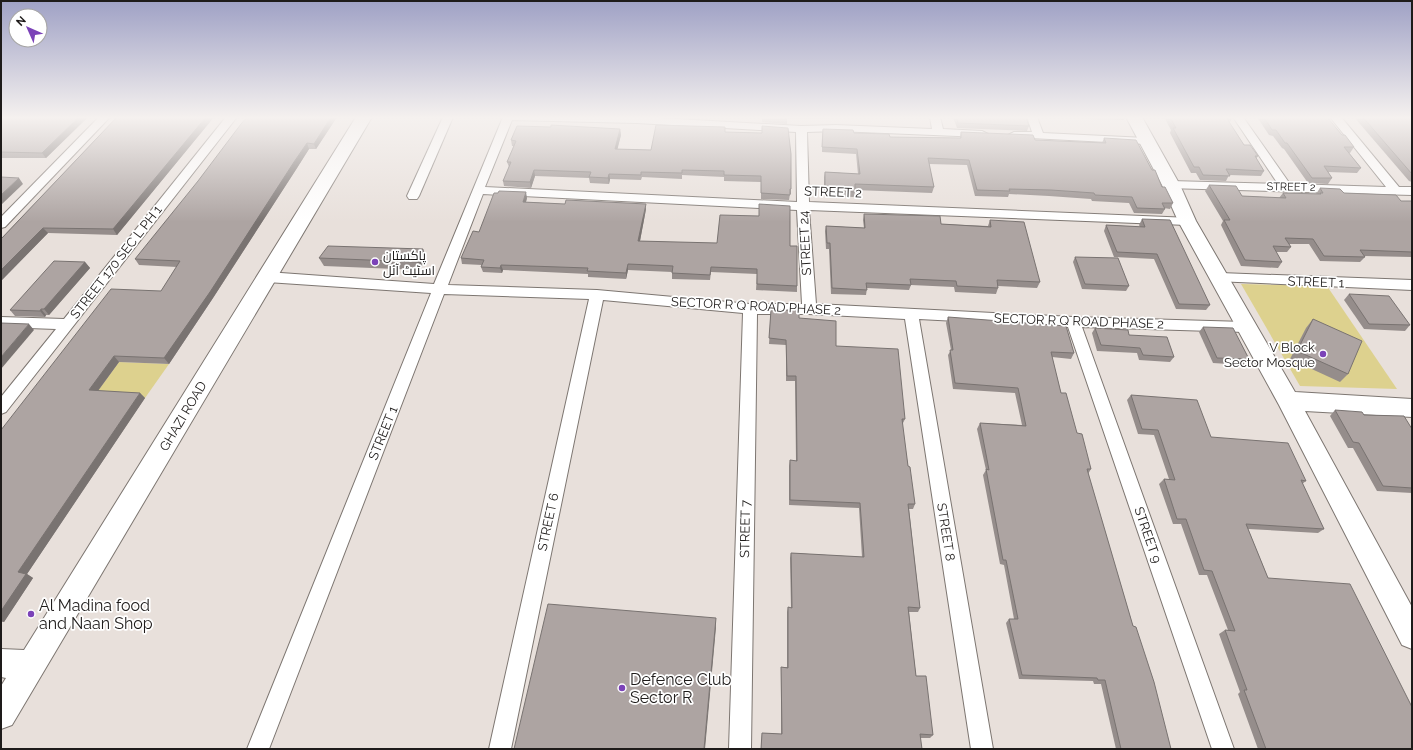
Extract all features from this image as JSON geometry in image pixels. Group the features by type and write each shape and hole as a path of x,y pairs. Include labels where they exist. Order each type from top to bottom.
{"street":[{"path":"1,224 71,152"},
{"name":"STREET 170 SEC L PH 1","path":"1,408 204,152"},
{"name":"GHAZI ROAD","path":"1,714 343,152"},
{"path":"413,196 432,152"},
{"name":"STREET 1","path":"258,749 494,152"},
{"name":"STREET 24","path":"802,152 809,309"},
{"path":"1152,152 1171,185 1187,221 1220,278 1245,327 1288,401 1412,635"},
{"path":"1262,152 1285,186"},
{"path":"1364,152 1395,190"},
{"name":"STREET 2","path":"1171,185 1285,186 1412,191"},
{"name":"STREET 2","path":"478,190 803,206 1187,221"},
{"name":"SECTOR R Q ROAD PHASE 2","path":"267,277 440,289 597,295 750,308 809,309 1073,322 1245,327"},
{"name":"STREET 1","path":"1220,278 1412,285"},
{"name":"STREET 6","path":"500,749 597,295"},
{"name":"STREET 7","path":"740,749 750,308"},
{"name":"STREET 8","path":"911,314 982,749"},
{"path":"1,322 67,324"},
{"name":"STREET 9","path":"1073,322 1224,749"},
{"path":"1288,401 1412,408"},
{"path":"1,663 31,665"}],"shaded area":[{"path":"1241,284 1327,286 1397,389 1300,386"},
{"path":"119,362 169,364 145,398 94,396"}],"building":[{"path":"1,152 43,152 42,153"},
{"path":"84,152 177,152 113,229 43,228 1,270 1,239"},
{"path":"220,152 301,152 210,292 164,358 114,356 89,390 140,393 18,572 26,574 1,611 1,430 111,289 161,291 180,261 135,259"},
{"path":"511,152 791,152 791,189 790,195 761,193 761,176 724,175 724,171 682,170 682,173 641,172 641,175 609,174 608,178 589,177 591,172 534,170 530,182 503,181 511,162 507,162"},
{"path":"857,152 1142,152 1152,170 1155,170 1162,187 1165,187 1173,203 1162,203 1165,209 1137,208 1132,197 1051,190 977,190 969,160 928,158 934,187 855,184 855,192 825,190 825,172 860,174"},
{"path":"1186,152 1255,152 1258,156 1255,156 1264,171 1226,169 1230,176 1203,175 1199,167 1194,167"},
{"path":"1293,152 1348,152 1361,168 1324,166 1332,178 1312,178"},
{"path":"1393,152 1412,152 1412,174"},
{"path":"1,177 19,178 1,195"},
{"path":"1209,185 1236,186 1242,196 1286,198 1283,193 1321,194 1320,193 1323,193 1320,188 1340,189 1344,193 1396,195 1401,201 1412,201 1412,252 1360,250 1365,257 1324,256 1313,239 1285,238 1291,247 1273,246 1282,262 1245,260 1224,220 1230,220"},
{"path":"499,191 526,192 523,202 565,204 566,200 646,204 638,241 717,243 720,215 759,216 759,204 790,206 790,246 797,246 797,286 757,284 757,269 711,267 710,275 672,273 673,266 628,264 626,273 587,271 588,268 501,265 500,268 481,267 484,260 461,258 473,231 479,232 494,193 498,193"},
{"path":"864,214 940,216 941,224 991,227 990,220 1024,222 1040,282 997,280 998,288 957,286 956,281 910,279 911,285 866,283 867,290 832,288 830,243 827,243 826,226 865,228"},
{"path":"1142,219 1170,220 1210,305 1179,304 1157,254 1117,252 1106,225 1145,227"},
{"path":"328,246 423,249 417,262 319,258"},
{"path":"1075,257 1118,258 1129,286 1085,284"},
{"path":"54,261 85,262 44,309 41,309 40,311 10,310"},
{"path":"1349,294 1389,296 1410,325 1369,324"},
{"path":"771,310 799,310 799,318 836,321 836,346 898,349 905,419 902,419 915,504 908,504 920,608 908,607 916,676 926,676 933,735 920,734 922,749 761,749 762,733 782,734 781,667 788,668 788,607 792,608 791,553 864,557 860,503 790,500 790,460 797,461 796,376 787,376 786,340 769,338"},
{"path":"948,317 1066,326 1074,353 1051,352 1061,393 1066,393 1077,433 1082,434 1091,469 1087,469 1133,626 1136,627 1154,682 1171,749 1121,749 1105,680 1098,680 1097,678 1022,675 1009,619 1018,619 1006,560 1003,560 986,469 989,470 980,423 1026,426 1018,388 955,383 950,350 953,350"},
{"name":"V Block Sector Mosque","path":"1313,319 1362,341 1348,374 1297,351"},
{"path":"1,323 29,324 1,357"},
{"path":"1203,327 1233,328 1249,359 1217,358"},
{"path":"1095,328 1128,330 1129,335 1167,337 1174,357 1143,355 1140,348 1101,345"},
{"path":"1131,395 1197,400 1211,437 1288,443 1306,481 1301,480 1324,529 1246,524 1268,578 1350,584 1412,707 1412,749 1266,749 1244,690 1247,690 1225,630 1235,631 1212,571 1204,570 1186,519 1177,519 1164,479 1175,480 1158,430 1142,429"},
{"path":"1335,410 1362,412 1364,415 1404,416 1412,429 1412,488 1383,486 1359,443 1353,442"},
{"name":"Defence Club Sector R","path":"548,604 716,618 704,749 514,749"}],"place":[{"name":"پاکستان اسٹیٹ آئل","path":"375,262"},
{"name":"V Block Sector Mosque","path":"1323,354"},
{"name":"Al Madina food and Naan Shop","path":"31,614"},
{"name":"Defence Club Sector R","path":"622,688"}]}
